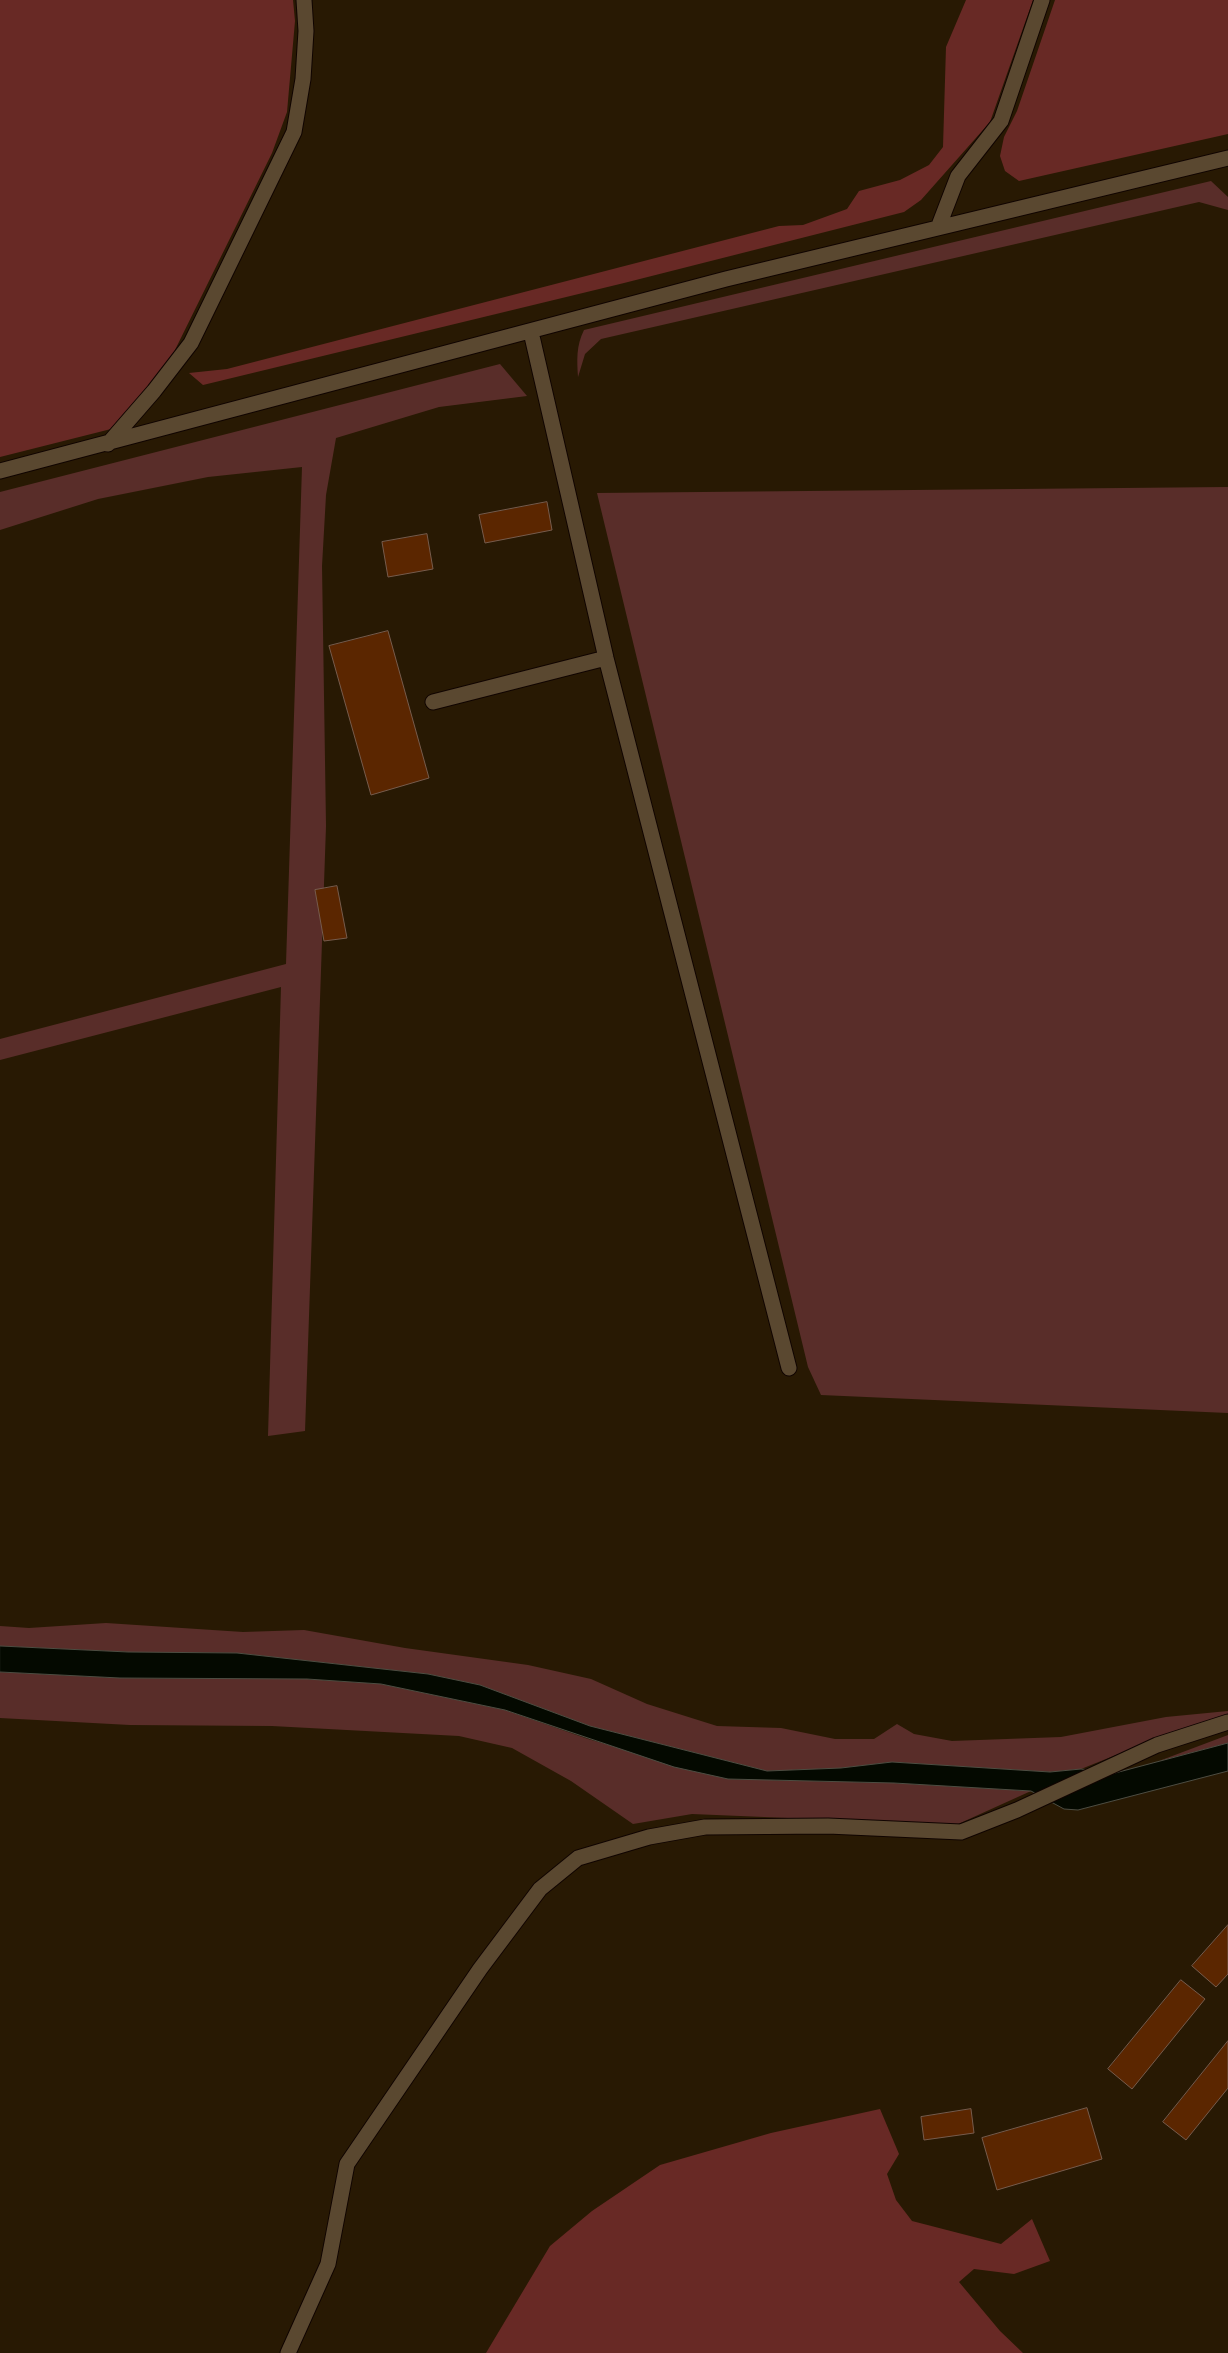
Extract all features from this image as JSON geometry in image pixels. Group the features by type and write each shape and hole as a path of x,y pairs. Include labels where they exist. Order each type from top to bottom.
{"street":[{"path":"108,444 192,343 294,132 303,79 306,31 304,0"},
{"path":"938,228 958,176 1001,121 1042,0"},
{"path":"0,471 108,444 726,279 1228,158"},
{"path":"531,332 606,658 788,1368"},
{"path":"433,702 606,658"},
{"path":"288,2353 328,2264 348,2164 480,1969 540,1888 578,1858 649,1836 705,1827 828,1826 961,1832 1017,1810 1157,1746 1228,1722"}],"shaded area":[{"path":"0,0 293,0 295,21 287,112 272,153 174,352 143,395 111,429 0,457"},
{"path":"966,0 1033,0 990,122 921,200 904,212 624,283 203,385 189,373 227,369 779,226 803,225 847,209 859,191 900,180 929,165 943,147 946,47"},
{"path":"1055,0 1228,0 1228,134 1019,181 1005,171 1000,156 1004,137 1017,111"},
{"path":"1211,181 1228,197 1228,210 1199,202 601,339 585,354 578,377 578,347 584,330"},
{"path":"500,364 527,396 439,407 336,438 326,495 322,566 326,826 305,1431 268,1436 281,987 0,1060 0,1039 286,964 302,467 208,477 98,499 0,530 0,492"},
{"path":"1228,487 1228,1413 821,1395 808,1367 597,493"},
{"path":"106,1623 243,1632 304,1630 405,1648 528,1665 591,1679 647,1704 717,1726 781,1728 835,1739 874,1739 897,1724 914,1734 952,1741 1061,1737 1166,1717 1228,1711 1228,1715 1151,1741 1081,1769 1050,1772 892,1762 841,1768 767,1771 590,1726 480,1685 428,1674 237,1653 128,1652 0,1646 0,1626 29,1628"},
{"path":"0,1646 128,1652 237,1653 428,1674 480,1685 590,1726 767,1771 841,1768 892,1762 1050,1772 1081,1769 1115,1773 1228,1743 1228,1771 1078,1810 1064,1809 1031,1791 894,1783 728,1779 674,1767 505,1710 381,1684 307,1679 120,1678 0,1672"},
{"path":"0,1672 120,1678 307,1679 381,1684 505,1710 588,1739 728,1779 894,1783 1031,1791 956,1825 692,1814 633,1824 571,1781 512,1748 459,1736 272,1726 130,1725 0,1718"},
{"path":"1228,1735 1228,1743 1159,1761"},
{"path":"880,2109 899,2154 887,2174 896,2200 912,2221 1001,2244 1032,2219 1050,2261 1014,2274 974,2269 959,2282 1000,2331 1023,2353 486,2353 550,2246 592,2211 660,2165 771,2133"}],"building":[{"path":"547,502 552,530 485,543 479,515"},
{"path":"427,534 433,569 388,577 382,542"},
{"path":"388,631 429,778 371,795 329,646"},
{"path":"337,886 347,938 324,941 315,890"},
{"path":"1228,1925 1228,1974 1216,1987 1192,1966"},
{"path":"1181,1980 1205,1999 1132,2089 1108,2069"},
{"path":"1228,2041 1228,2088 1186,2140 1163,2122"},
{"path":"1087,2108 1102,2159 997,2190 982,2138"},
{"path":"971,2109 974,2133 924,2140 921,2117"}]}
